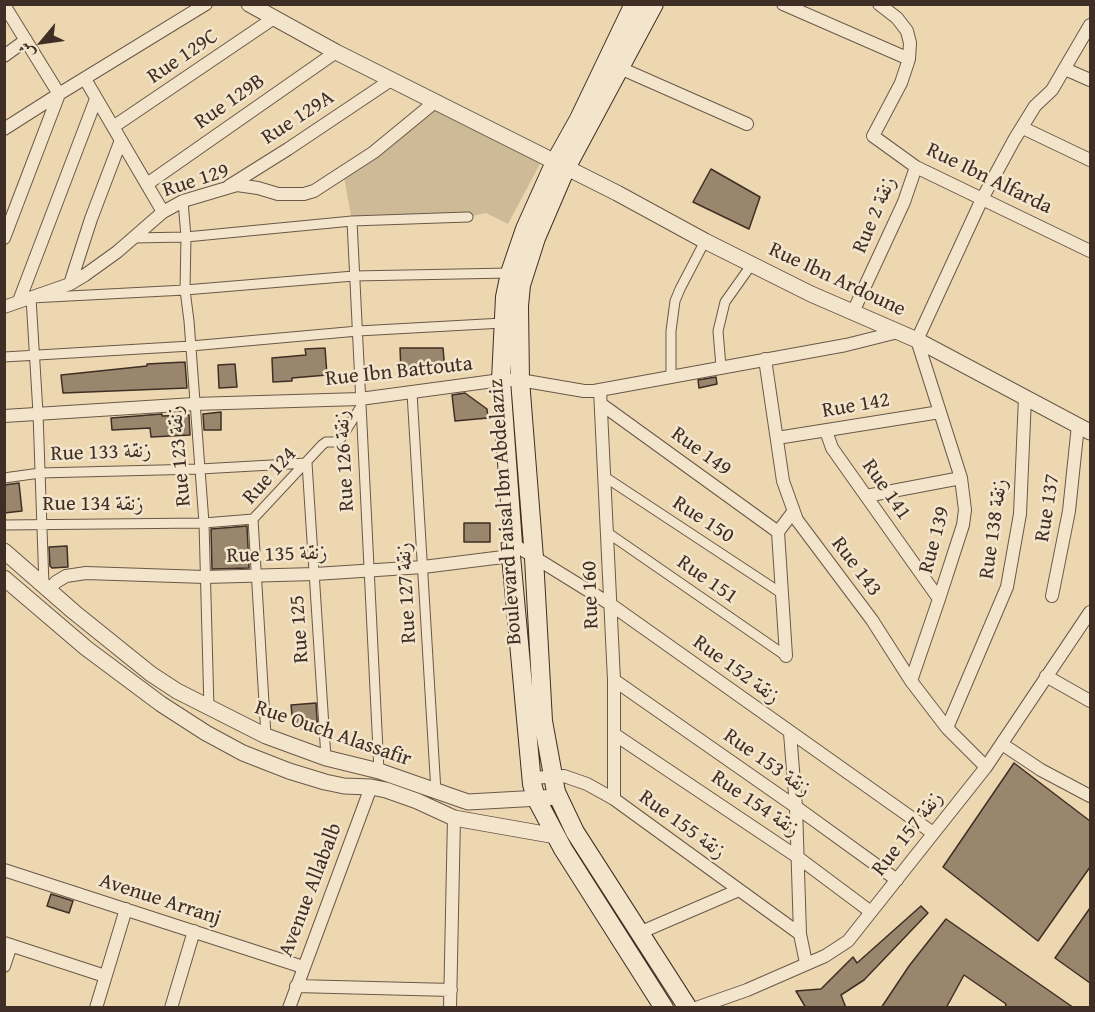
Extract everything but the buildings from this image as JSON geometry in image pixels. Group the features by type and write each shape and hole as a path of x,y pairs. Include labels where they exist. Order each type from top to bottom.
{"main road":[{"name":"Boulevard Faisal Ibn Abdelaziz","path":"634,4 579,119 561,165 521,285 520,380 534,558 543,721 558,797 575,832 688,1008"},
{"name":"Boulevard Faisal Ibn Abdelaziz","path":"654,4 620,68 525,229 510,273 505,297 501,380 512,550 531,778 536,798 556,836 664,1008"}],"street":[{"path":"5,130 59,94 206,4"},
{"path":"783,4 909,59 910,43 907,32 897,18 879,4"},
{"path":"4,5 59,94"},
{"name":"Rue Ibn Ardoune","path":"251,5 336,52 617,193 705,241 811,294 917,340 1084,429"},
{"name":"Rue 129C","path":"113,127 274,18"},
{"path":"917,340 982,199 1035,106 1052,90 1090,25"},
{"path":"4,56 26,40"},
{"name":"Rue 129B","path":"147,184 336,52"},
{"name":"Rue Ibn Alfarda","path":"909,59 901,83 873,136 916,167 1090,251"},
{"path":"620,68 747,124"},
{"path":"1065,69 1090,80"},
{"path":"85,79 162,212"},
{"name":"Rue 129A","path":"225,188 391,80"},
{"path":"4,238 59,94"},
{"path":"46,588 40,523 38,413 25,299 96,99"},
{"name":"Rue 129","path":"4,307 70,284 100,266 162,212 183,201 237,185 278,194 293,195 314,191 374,152 436,101"},
{"path":"1023,128 1090,160"},
{"path":"70,284 91,219 121,140"},
{"name":"Rue 2 زنقة","path":"853,312 904,202 916,167"},
{"name":"Rue 123 زنقة","path":"183,201 186,237 185,290 204,523 209,709"},
{"path":"132,238 186,237 352,221 468,217"},
{"name":"Rue 126 زنقة","path":"352,221 379,771"},
{"path":"671,378 671,331 675,301 705,241"},
{"path":"721,367 718,331 725,302 752,264"},
{"path":"25,299 185,290 354,276 510,273"},
{"path":"4,357 191,346 358,331 503,323"},
{"name":"Rue Ibn Battouta","path":"4,416 194,404 360,404 412,393 501,380 520,380 584,391 600,390 846,345 898,332"},
{"name":"Rue 139","path":"911,681 963,525 965,501 961,478 917,340"},
{"name":"Rue 143","path":"765,359 783,481 793,512 810,539 872,620 911,681 947,728 986,767"},
{"name":"Rue 160","path":"600,390 614,680 614,799"},
{"name":"Rue 127 زنقة","path":"412,393 436,792"},
{"name":"Rue 138 زنقة","path":"947,728 1007,587 1020,514 1025,397"},
{"name":"Rue 124","path":"266,736 253,519 324,443 334,442 341,438 360,404"},
{"name":"Rue 149","path":"601,404 778,532"},
{"name":"Rue 142","path":"777,438 940,412"},
{"name":"Rue 137","path":"1052,596 1084,429"},
{"name":"Rue 141","path":"826,431 832,448 939,599"},
{"name":"Rue 133 زنقة","path":"4,478 40,473 200,469 307,463"},
{"name":"Rue 125","path":"307,463 326,758"},
{"name":"Rue 150","path":"605,477 781,593"},
{"path":"866,496 961,478"},
{"path":"786,657 778,532 793,512"},
{"name":"Rue 134 زنقة","path":"4,525 204,523 253,519"},
{"name":"Rue 151","path":"608,533 786,657"},
{"name":"Rue 152 زنقة","path":"512,550 534,558 610,604 933,833"},
{"name":"Rue 135 زنقة","path":"46,588 66,576 86,573 205,577 315,574 423,567 512,550"},
{"name":"Rue Ouch Alassafir","path":"4,551 135,662 177,691 266,736 326,758 379,771 468,802 558,797"},
{"name":"Rue Ouch Alassafir","path":"4,578 87,648 160,704 243,753 288,771 344,786 371,787 417,801 454,818 556,836"},
{"name":"Rue 157 زنقة","path":"696,1008 747,990 843,945 986,767 1090,612"},
{"path":"1046,676 1090,701"},
{"name":"Rue 153 زنقة","path":"614,680 897,880"},
{"path":"790,733 796,807 800,934 806,963"},
{"name":"Rue 154 زنقة","path":"614,734 796,856 871,912"},
{"path":"1002,744 1041,770 1090,796"},
{"name":"Rue 155 زنقة","path":"531,778 564,776 587,784 614,799 800,934"},
{"name":"Avenue Allabalb","path":"289,1008 371,787"},
{"path":"450,1008 454,818"},
{"name":"Avenue Arranj","path":"4,870 303,967"},
{"path":"639,933 739,890"},
{"path":"96,1008 126,909"},
{"path":"171,1008 194,931"},
{"path":"4,966 8,944 105,976"},
{"path":"296,986 451,990"}],"shaded area":[{"path":"436,101 541,162 508,224 486,213 468,217 352,221 343,172"}]}
